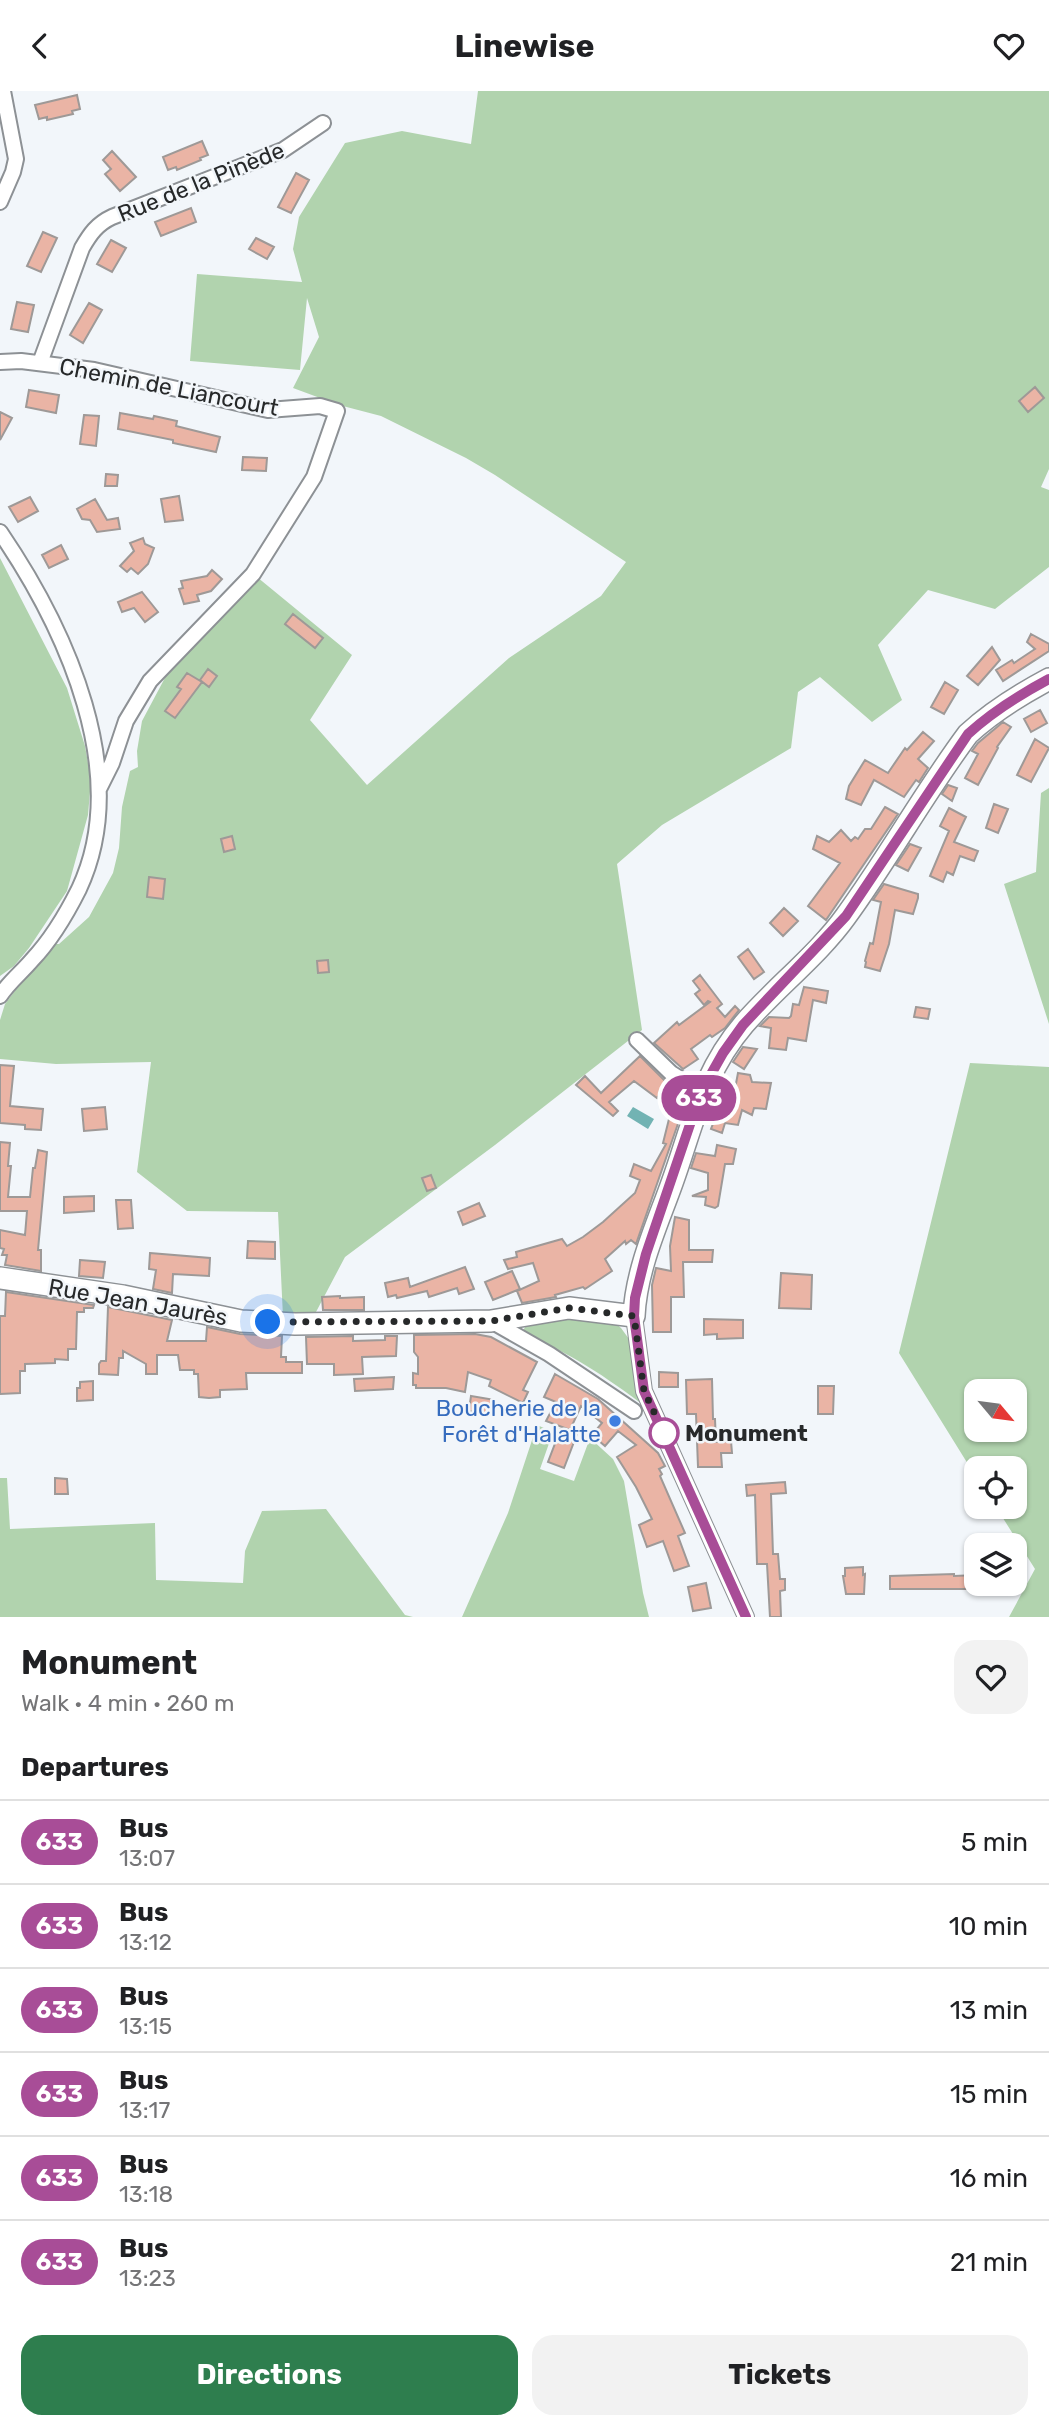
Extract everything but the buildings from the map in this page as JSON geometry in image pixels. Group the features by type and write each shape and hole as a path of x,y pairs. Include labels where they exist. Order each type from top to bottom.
{"street":[{"path":"0,202 16,159 3,91"},
{"name":"Rue de la Pinède","path":"40,363 82,249 94,229 112,217 282,150 323,123"},
{"name":"Chemin de Liancourt","path":"0,362 40,363 104,372 268,410 320,406 337,411 314,477 264,560 150,681 126,721 113,763 99,789"},
{"path":"0,533 45,609 67,658 92,731 99,789 89,860 78,890 43,948 0,996"},
{"path":"746,1617 644,1391 634,1316 635,1298 646,1254 701,1092 723,1053 743,1025 846,916 968,734 1014,698 1049,679"},
{"path":"637,1040 671,1073 701,1092"},
{"name":"Rue Jean Jaurès","path":"0,1278 122,1296 241,1321 295,1324 491,1321 569,1308 634,1316"},
{"path":"491,1321 549,1354 634,1411"}],"green space":[{"path":"478,91 1049,91 1049,469 1041,487 1049,490 1049,567 995,609 928,590 878,645 902,700 872,722 820,677 798,692 791,748 662,825 617,864 642,1030 495,1145 345,1257 316,1312 283,1317 278,1212 187,1211 137,1172 151,1062 56,1064 0,1059 0,1020 5,1004 50,944 59,944 89,917 113,873 130,771 138,767 137,751 142,721 175,659 257,577 352,655 310,720 367,785 509,658 601,596 626,562 466,458 381,416 339,405 293,388 319,337 307,298 300,370 190,361 197,274 302,282 293,249 299,217 345,143 402,131 471,144"},
{"path":"0,558 67,688 85,746 91,780 88,815 67,891 29,948 14,966 0,976"},
{"path":"1049,788 1049,1024 1004,884 1036,872 1041,793"},
{"path":"970,1063 1049,1067 1049,1617 1009,1617 1020,1596 1027,1596 1027,1584 1035,1569 1027,1556 1027,1533 1012,1533 1004,1519 1027,1519 1027,1456 964,1458 899,1353"},
{"path":"567,1313 613,1321 621,1328 629,1339 638,1390 645,1406 571,1356 521,1335 528,1321"},
{"path":"537,1425 553,1432 540,1469 574,1481 590,1438 613,1459 624,1481 649,1617 462,1617 508,1513"},
{"path":"0,1478 7,1478 10,1529 155,1523 156,1580 243,1583 245,1551 262,1511 326,1509 405,1615 413,1617 0,1617"}],"water":[{"path":"633,1107 654,1119 648,1129 627,1116"}],"bus line":[{"name":"633","path":"746,1617 644,1391 634,1316 635,1298 646,1254 701,1092 723,1053 743,1025 846,916 968,734 1014,698 1049,679"}],"place":[{"name":"Boucherie de la Forêt d'Halatte","path":"615,1421"},
{"name":"Monument","path":"664,1433"}],"route":[{"path":"268,1322 295,1324 348,1321 491,1321 569,1308 634,1316 644,1391 664,1433"}]}
